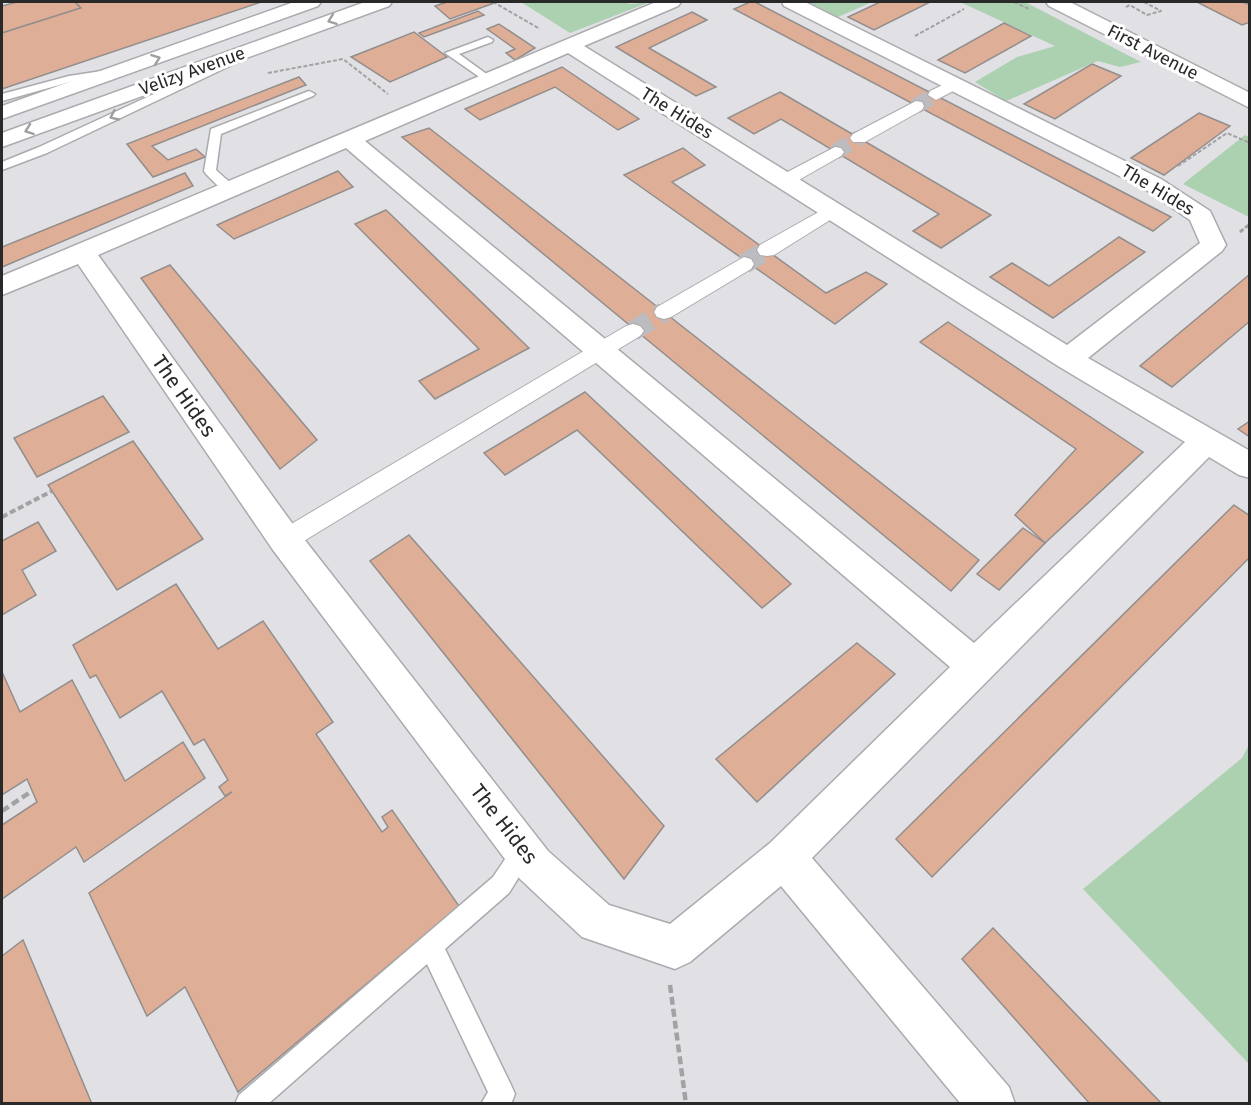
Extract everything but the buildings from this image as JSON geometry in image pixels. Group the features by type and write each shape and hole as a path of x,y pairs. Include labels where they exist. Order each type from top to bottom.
{"street":[{"name":"Velizy Avenue","path":"2,113 311,2"},
{"name":"Velizy Avenue","path":"2,140 382,2"},
{"path":"2,286 671,2"},
{"name":"The Hides","path":"791,2 889,50 945,90 1153,184 1201,216 1213,245 1068,359"},
{"name":"First Avenue","path":"1056,2 1250,102"},
{"name":"The Hides","path":"570,46 1068,359 1250,466"},
{"path":"859,138 916,106"},
{"path":"349,139 975,666"},
{"path":"784,181 835,152"},
{"path":"767,250 831,211"},
{"name":"The Hides","path":"83,252 285,540 534,865 597,922 664,943"},
{"path":"664,312 744,264"},
{"path":"285,540 633,331"},
{"path":"664,943 675,946 784,857 975,666 1206,441"},
{"path":"784,857 992,1104"}],"lane":[{"path":"2,166 43,150 282,38"},
{"path":"488,40 451,52 488,80"},
{"path":"2,98 69,79 120,72"},
{"path":"230,190 210,171 215,132 309,94"},
{"path":"248,1104 501,885 524,851"},
{"path":"431,946 501,1100"}],"path":[{"path":"493,2 570,46"},
{"path":"1122,8 1130,5 1147,15 1161,11 1144,2"},
{"path":"889,50 964,9"},
{"path":"266,74 343,59 411,112"},
{"path":"1153,184 1227,133 1250,143"},
{"path":"2,517 52,491"},
{"path":"2,811 32,791"},
{"path":"664,943 686,1104"}],"green space":[{"path":"521,2 625,2 630,4 650,2 570,33"},
{"path":"808,2 872,2 838,17"},
{"path":"960,2 1025,2 1141,62 1120,67 1098,61 1006,101 975,82 1017,57 1055,46"},
{"path":"1245,135 1249,137 1249,217 1183,184"},
{"path":"1249,745 1249,1064 1083,889 1242,758"}],"tunnel":[{"path":"916,106 936,95"},
{"path":"835,152 859,138"},
{"path":"744,264 767,250"},
{"path":"633,331 664,312"}]}
